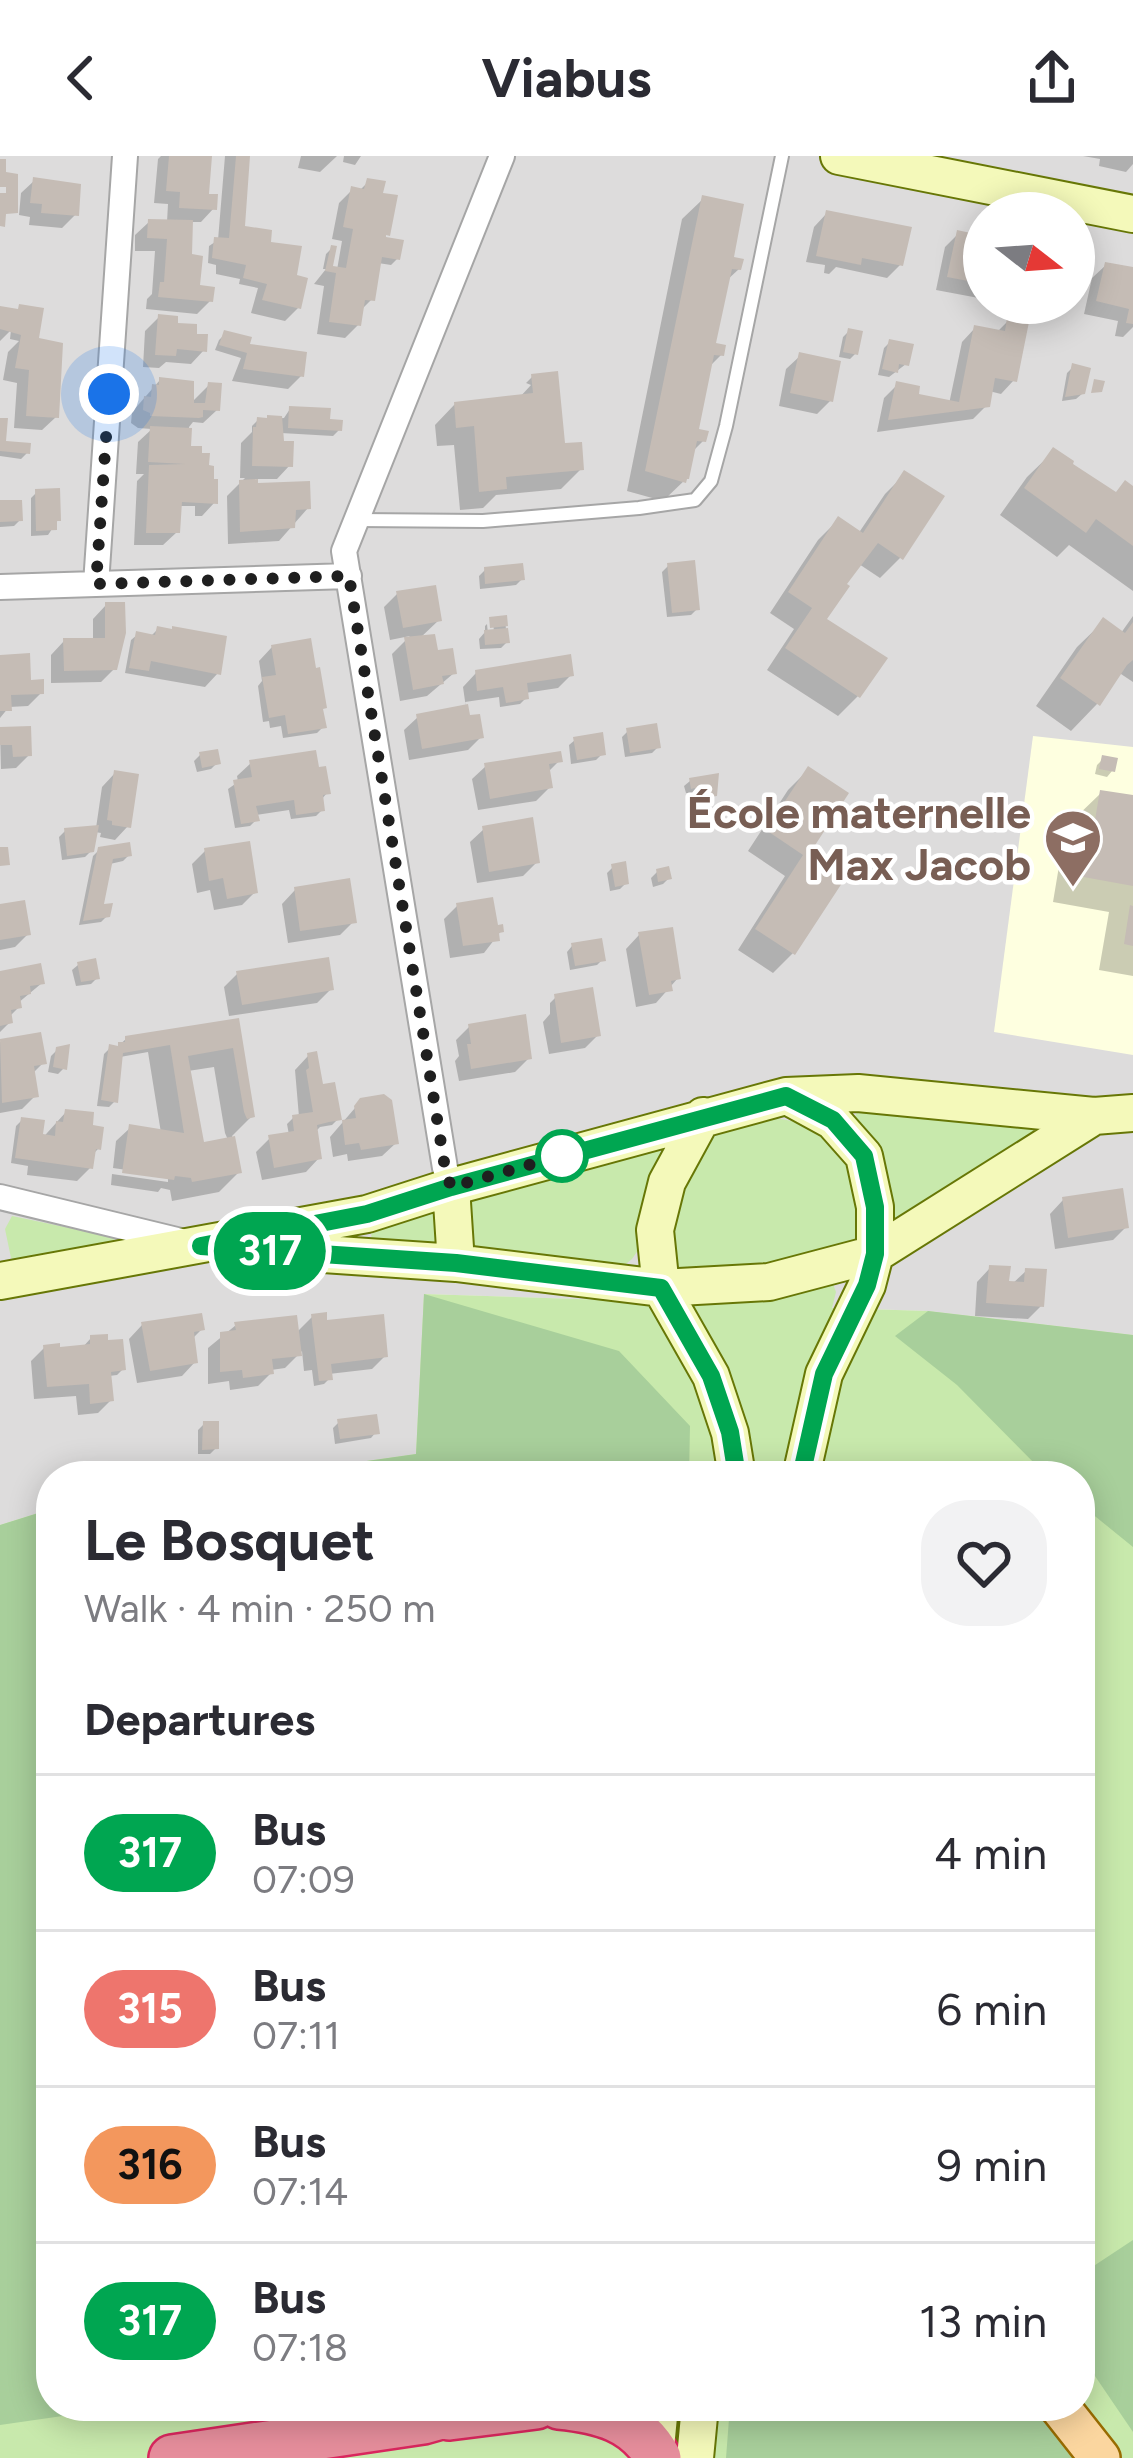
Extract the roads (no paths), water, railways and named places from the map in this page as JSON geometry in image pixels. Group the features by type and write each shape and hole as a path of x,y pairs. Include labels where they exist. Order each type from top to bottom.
{"highway":[{"path":"172,2458 423,2421"},
{"path":"622,2421 666,2456"}],"main road":[{"path":"1071,2421 1100,2458"}],"street":[{"path":"96,584 124,156"},
{"path":"456,1263 451,1187 344,551 502,156"},
{"path":"839,156 1133,214"},
{"path":"0,586 349,576"},
{"path":"0,1281 367,1214 786,1096 858,1093 1094,1116 1133,1113"},
{"path":"786,1096 833,1120 864,1156 875,1207 875,1254 867,1285 824,1374 804,1461"},
{"path":"704,1116 667,1182 655,1230 661,1288 711,1376 730,1432 734,1461"},
{"path":"0,1197 201,1246 456,1263 661,1288 769,1282 875,1254 1094,1116"},
{"path":"662,2421 666,2456"},
{"path":"666,2456 690,2421"}],"lane":[{"path":"357,520 483,521 695,500 711,481 726,426 782,156"}],"place":[{"name":"École maternelle Max Jacob","path":"1073,889"}]}
